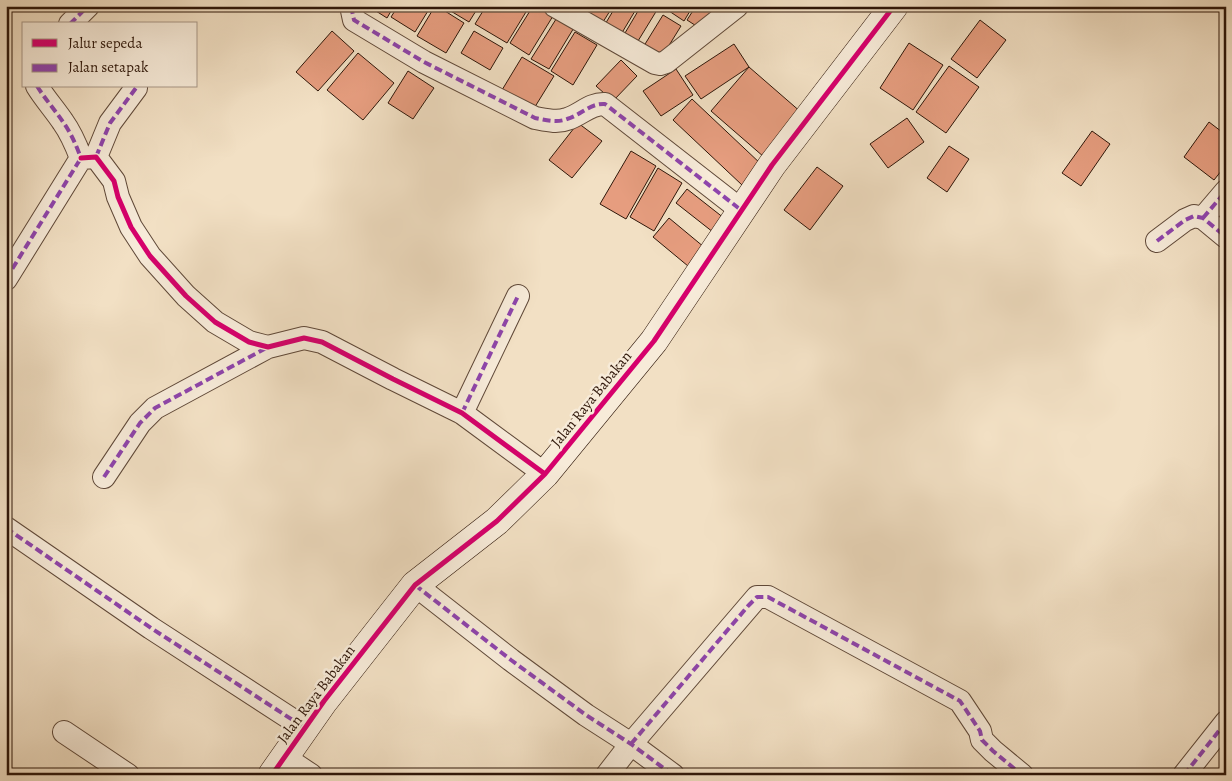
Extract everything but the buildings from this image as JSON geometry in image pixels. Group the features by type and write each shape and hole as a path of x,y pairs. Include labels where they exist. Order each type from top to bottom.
{"street":[{"path":"72,22 88,6"},
{"path":"350,6 354,20 424,62 535,118 552,122 567,120 598,104 605,104 742,210"},
{"path":"555,6 655,63 660,64 666,62 737,6"},
{"name":"Jalan Raya Babakan","path":"278,766 324,701 415,585 497,521 545,474 654,342 772,165 894,6"},
{"path":"38,88 64,123 74,142 88,158 114,181 118,197 131,227 150,256 186,296 215,322 249,342 268,347"},
{"path":"6,279 110,123 136,88"},
{"path":"1203,218 1226,191"},
{"path":"1157,241 1185,220 1194,216 1203,218 1226,237"},
{"path":"462,413 518,296"},
{"path":"104,477 140,423 155,408 268,347 304,338 322,342 462,413 545,474"},
{"path":"6,528 151,628 305,728"},
{"path":"415,585 511,660 586,715 674,775"},
{"path":"607,775 631,744 757,597 768,597 960,701 980,731 982,740 1022,775"},
{"path":"1184,775 1226,722"},
{"path":"64,732 128,775"},
{"path":"278,766 311,775"}],"marked path":[{"path":"72,22 88,6"},
{"path":"351,6 354,20 424,62 535,118 559,121 572,117 595,105 605,104 741,210"},
{"path":"38,88 68,130 81,158"},
{"path":"96,157 110,123 136,88"},
{"path":"6,279 81,158"},
{"path":"1203,218 1226,191"},
{"path":"1157,241 1185,220 1194,216 1203,218 1226,237"},
{"path":"462,413 518,296"},
{"path":"104,477 140,423 155,408 268,347"},
{"path":"6,528 151,628 305,728"},
{"path":"415,585 511,660 673,775"},
{"path":"631,744 748,606 757,597 768,597 960,701 980,731 982,740 1022,775"},
{"path":"1184,775 1226,722"}],"cycle path":[{"path":"272,775 324,701 415,585 497,521 545,474 654,341 772,165 894,6"},
{"path":"81,158 96,157 114,181 118,197 131,227 150,256 186,296 215,322 249,342 268,347 304,338 322,342 462,413 545,474"}]}
